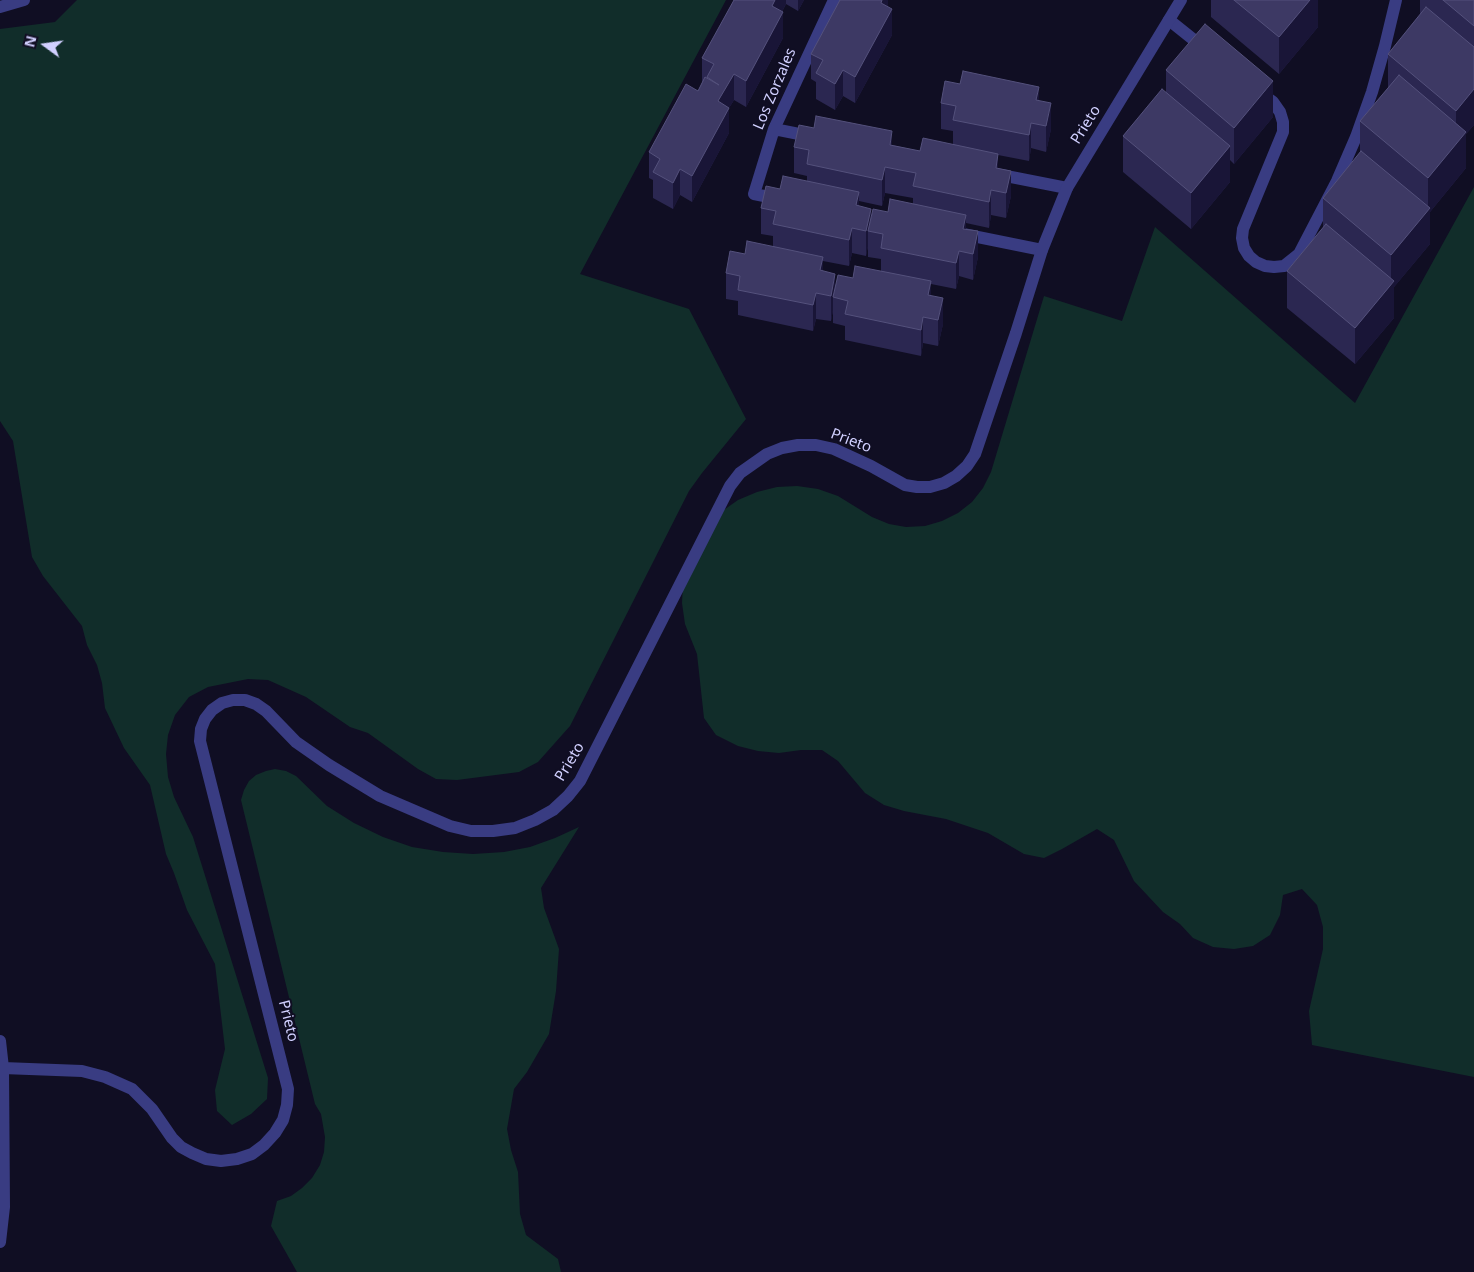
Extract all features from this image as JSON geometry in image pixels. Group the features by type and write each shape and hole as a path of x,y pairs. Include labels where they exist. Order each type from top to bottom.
{"street":[{"path":"0,7 24,0"},
{"name":"Los Zorzales","path":"793,201 754,194 774,129 828,9 834,0"},
{"name":"Prieto","path":"2,1068 82,1071 106,1077 132,1089 152,1109 172,1138 181,1147 206,1159 237,1159 252,1154 264,1145 283,1120 287,1105 288,1089 200,741 201,729 205,719 212,710 222,703 233,700 245,700 256,704 266,711 296,742 328,765 380,796 450,826 471,831 515,828 553,810 580,781 726,494 740,473 767,454 782,448 816,445 834,449 871,466 905,485 917,487 930,487 944,483 956,476 967,466 979,440 1042,250 1067,188 1181,0"},
{"path":"1249,84 1273,102 1280,112 1283,132 1243,229 1242,238 1244,248 1256,262 1265,266 1284,266 1298,254 1337,181 1356,137 1386,46 1396,0"},
{"path":"1169,20 1213,55"},
{"path":"774,129 823,139"},
{"path":"979,170 1067,188"},
{"path":"946,231 1042,250"},
{"path":"0,1042 4,1207 0,1242"}],"green space":[{"path":"77,0 726,0 580,274 689,309 746,419 689,491 570,726 538,762 519,772 457,780 436,779 418,769 368,733 350,727 306,697 268,680 248,679 208,687 189,697 175,715 168,735 166,754 168,777 174,797 193,837 268,1078 267,1099 251,1114 232,1125 217,1111 215,1090 225,1049 215,964 187,910 166,854 150,785 124,748 105,708 102,683 97,665 87,645 82,626 43,576 32,557 13,441 0,421 0,29 55,22"},
{"path":"1474,187 1474,1077 1312,1045 1309,1011 1323,949 1323,927 1317,905 1302,889 1283,895 1280,915 1270,935 1253,946 1234,949 1213,947 1193,938 1180,924 1163,912 1134,881 1114,840 1097,829 1044,858 1024,854 988,833 946,819 884,805 865,793 838,761 822,750 779,753 758,751 738,746 716,735 704,718 697,654 685,624 682,603 683,583 721,512 738,500 757,492 777,487 797,486 818,489 838,496 872,517 889,524 906,527 925,526 942,521 958,513 972,502 983,488 991,472 1044,296 1122,321 1155,227 1355,403"},
{"path":"275,769 286,771 296,776 327,806 354,823 383,837 412,847 473,854 504,852 530,847 579,827 541,888 544,908 559,949 556,991 549,1034 527,1072 514,1089 507,1129 518,1172 520,1214 526,1235 558,1259 561,1272 297,1272 271,1226 277,1201 291,1196 302,1188 312,1178 320,1165 324,1152 325,1137 321,1114 315,1104 241,800 249,781 256,775"}],"building":[{"path":"734,0 775,0 772,6 783,12 746,81 734,74 718,101 729,108 692,176 680,169 673,183 653,172 660,159 649,152 686,84 698,91 705,77 719,85 707,77 714,64 702,58"},
{"path":"840,0 882,0 881,3 892,9 855,77 843,70 835,84 816,73 823,60 811,54"},
{"path":"1234,0 1310,0 1279,37"},
{"path":"1443,0 1474,0 1474,26"},
{"path":"1426,7 1474,47 1474,89 1456,111 1388,54"},
{"path":"1205,24 1273,81 1234,128 1166,70"},
{"path":"963,71 1039,87 1036,100 1051,103 1046,126 1031,123 1029,135 953,120 956,106 941,103 945,81 960,84"},
{"path":"1399,75 1466,132 1428,178 1360,121"},
{"path":"1162,89 1230,146 1191,193 1123,136"},
{"path":"816,116 892,131 890,145 920,151 923,138 998,154 996,168 1011,171 1006,193 991,190 989,202 913,186 916,173 885,167 882,180 807,164 809,150 794,147 799,125 814,128"},
{"path":"1361,151 1430,208 1391,255 1323,198"},
{"path":"783,176 859,192 856,205 871,209 866,231 852,228 849,240 773,224 776,211 761,208 766,186 780,189"},
{"path":"890,199 966,215 963,229 978,231 973,254 959,251 956,263 881,248 883,234 868,231 873,209 888,212"},
{"path":"1326,224 1394,281 1355,328 1287,271"},
{"path":"747,241 823,257 820,270 835,274 831,296 816,293 813,305 738,290 740,276 726,273 730,251 745,254"},
{"path":"855,266 931,281 928,295 943,298 938,320 923,317 921,330 845,314 848,301 833,297 838,275 853,278"}]}
